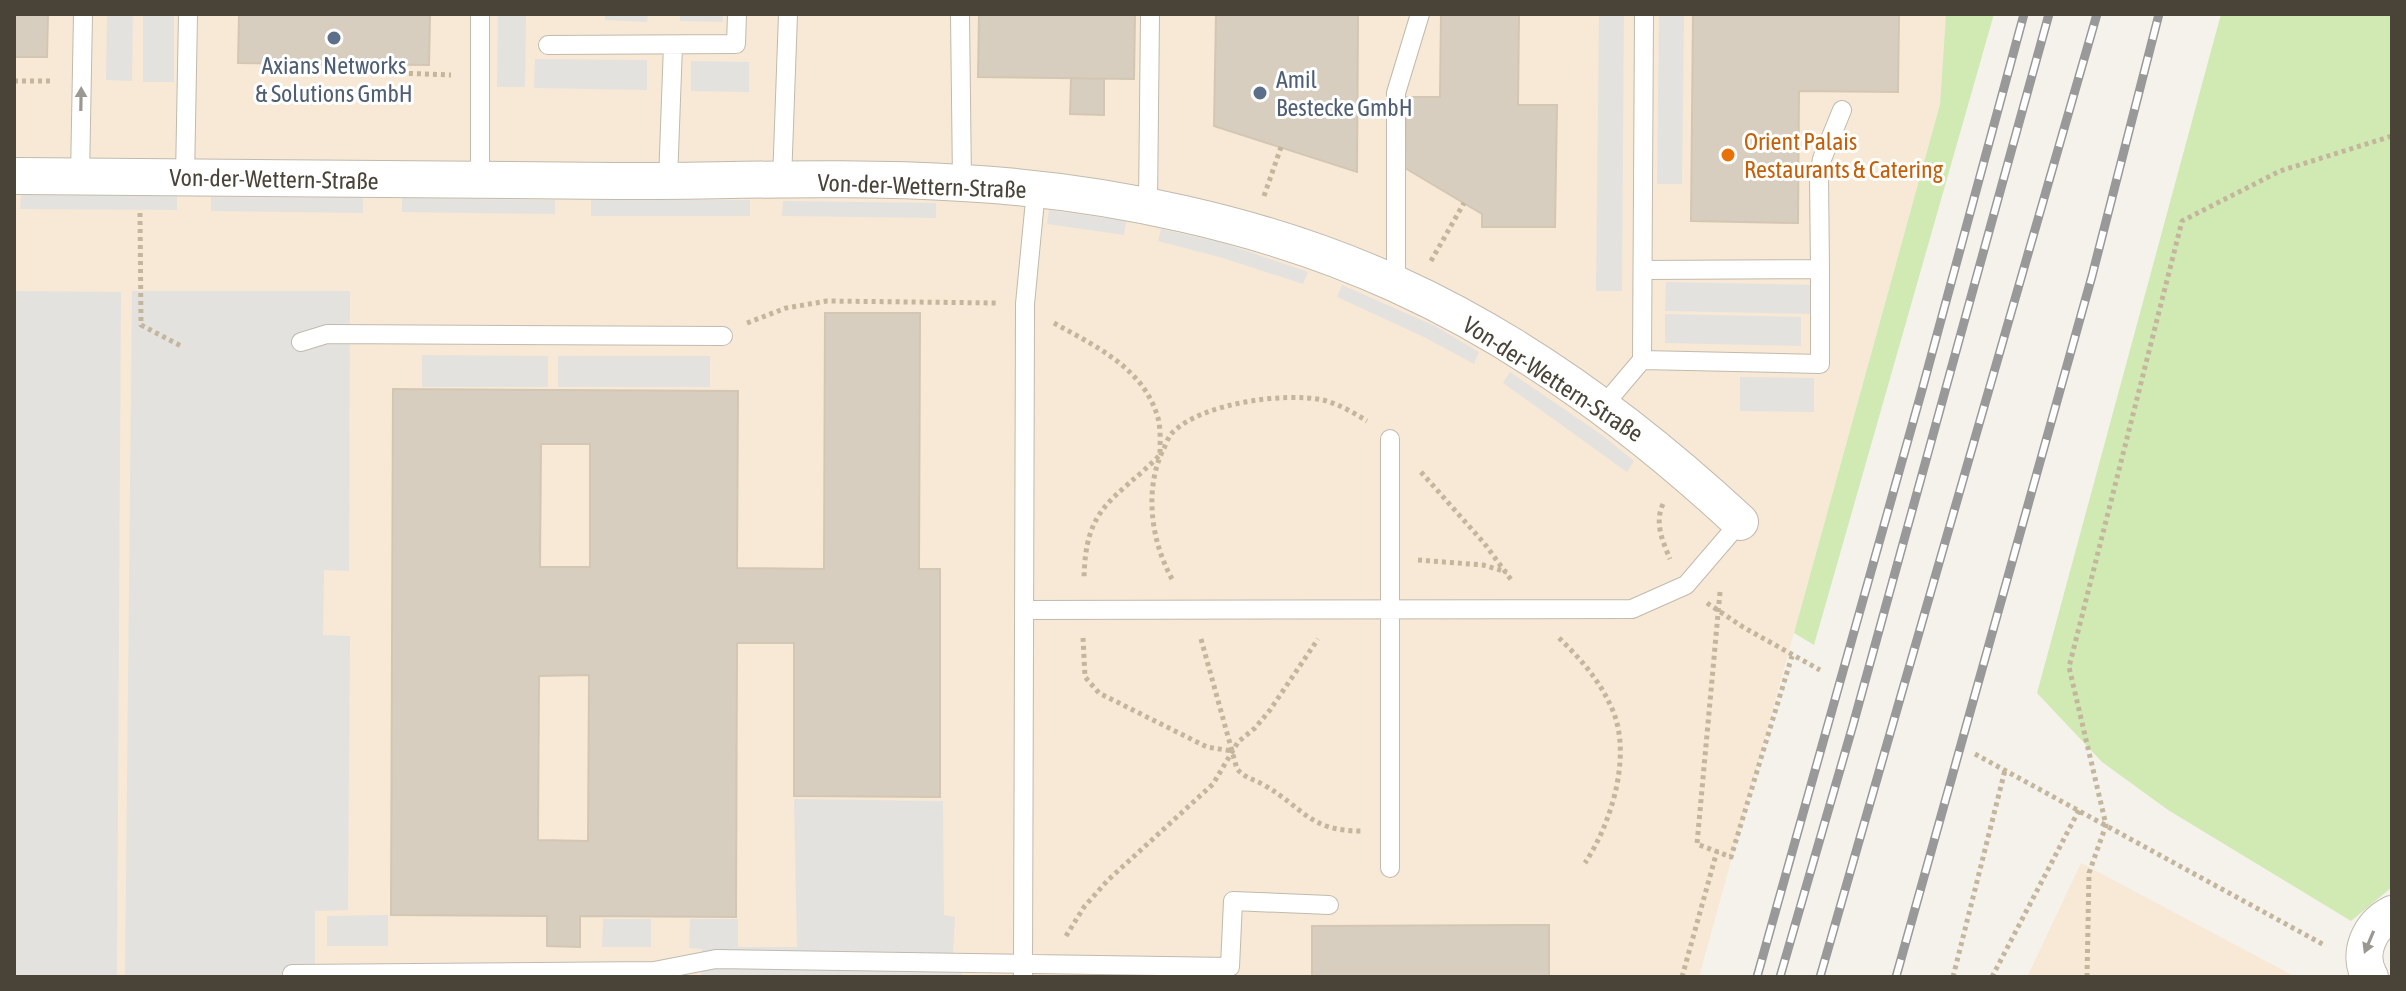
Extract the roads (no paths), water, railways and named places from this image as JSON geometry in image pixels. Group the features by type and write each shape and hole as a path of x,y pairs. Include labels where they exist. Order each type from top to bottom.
{"street":[{"name":"Von-der-Wettern-Straße","path":"14,176 962,183 1148,205 1252,232 1405,288 1499,338 1603,406 1681,467 1740,522"},
{"path":"2367,973 2364,951 2371,933 2392,914"}],"lane":[{"path":"80,177 83,14"},
{"path":"185,178 188,14"},
{"path":"480,14 480,180"},
{"path":"548,45 736,44 737,14"},
{"path":"782,181 788,14"},
{"path":"960,14 962,183"},
{"path":"1148,205 1150,14"},
{"path":"1405,288 1396,93 1420,14"},
{"path":"1603,406 1642,360 1644,14"},
{"path":"668,181 673,45"},
{"path":"1642,360 1820,364 1819,177 1822,159 1842,110"},
{"path":"1023,971 1025,304 1036,190"},
{"path":"1644,270 1820,269"},
{"path":"301,342 327,334 723,336"},
{"path":"1390,439 1390,868"},
{"path":"1024,610 1632,609 1686,585 1740,522"},
{"path":"292,974 654,974 716,959 1023,971 1051,966 1234,972 1233,901 1329,905"}],"railway":[{"path":"1757,977 2024,14"},
{"path":"1780,977 1853,725 2049,14"},
{"path":"1820,977 2097,14"},
{"path":"1896,977 2092,276 2159,14"}],"place":[{"name":"Axians Networks & Solutions GmbH","path":"334,38"},
{"name":"Amil Bestecke GmbH","path":"1260,93"},
{"name":"Orient Palais Restaurants & Catering","path":"1728,155"}]}
